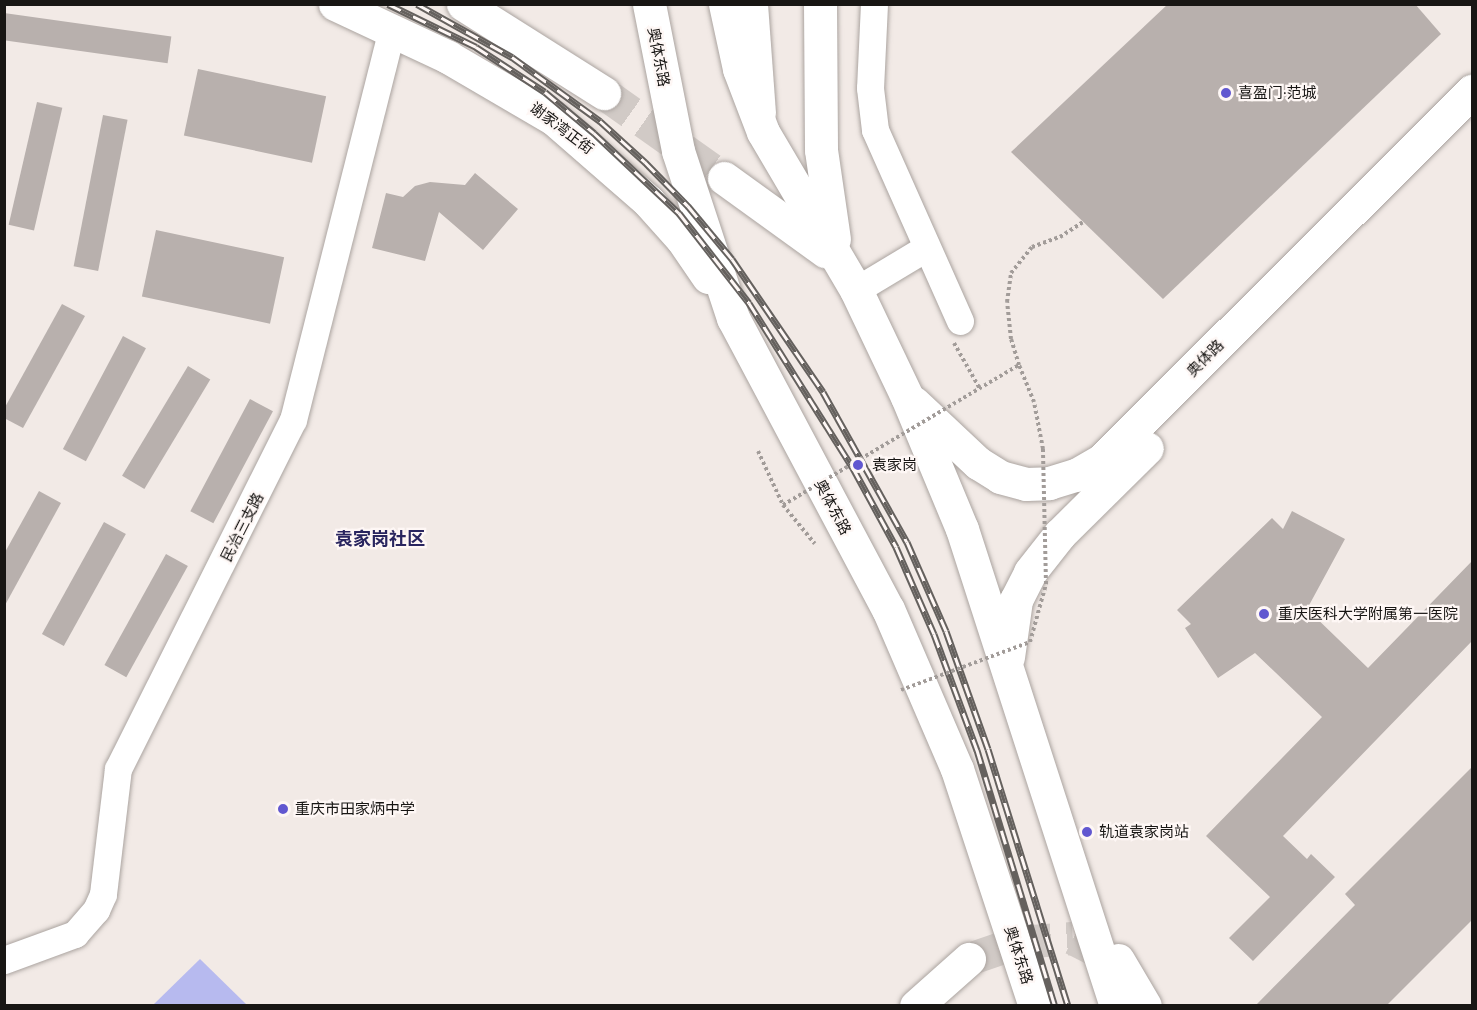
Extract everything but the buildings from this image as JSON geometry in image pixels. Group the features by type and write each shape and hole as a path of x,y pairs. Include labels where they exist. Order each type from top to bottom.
{"main road":[{"name":"谢家湾正街","path":"335,4 392,28 502,86 603,159 682,239 732,318"},
{"path":"463,4 490,18 604,93"},
{"name":"奥体东路","path":"649,4 678,151 732,318 888,609 957,769 1035,1005"},
{"path":"725,4 739,69 763,132 856,290 907,397 962,529 1092,937 1116,1005"},
{"path":"820,10 821,150 825,197 839,261"},
{"name":"奥体路","path":"907,397 978,464 999,477 1026,484 1049,483 1076,475 1102,460 1473,92"},
{"name":"奥体路","path":"1007,671 1010,627 1016,600 1030,572 1060,534 1473,122"},
{"path":"724,178 839,261"},
{"path":"1092,937 1105,1005"},
{"path":"916,1005 969,959"},
{"path":"1118,960 1145,1005"}],"street":[{"path":"754,4 763,132"},
{"path":"874,4 870,88 874,130 926,248 957,331"},
{"name":"民治三支路","path":"4,960 75,934 96,910 104,894 118,769 278,456 292,420 392,28"},
{"path":"856,290 926,248"}],"path":[{"path":"901,690 1030,642 1046,584 1043,449 1034,402 1011,339 1007,302 1011,273 1032,247 1060,237 1083,222"},
{"path":"957,331 980,389"},
{"path":"783,505 1019,365"},
{"path":"758,451 783,505 815,544"}],"shaded area":[{"path":"200,959 247,1005 153,1005"}],"tunnel":[{"path":"604,93 724,178"},
{"path":"969,959 1018,942 1073,938 1116,960"}],"railway":[{"path":"388,4 476,47 545,92 594,133 679,213 749,303 853,468 896,547 934,634 977,750 1055,1006"},
{"path":"417,4 512,57 600,121 645,162 688,206 732,259 823,392 907,542 946,631 988,749 1068,1006"}],"place":[{"name":"喜盈门·范城","path":"1226,93"},
{"name":"袁家岗","path":"858,465"},
{"name":"重庆医科大学附属第一医院","path":"1264,614"},
{"name":"重庆市田家炳中学","path":"283,809"},
{"name":"轨道袁家岗站","path":"1087,832"}],"district":[{"name":"袁家岗社区","path":"380,538"}]}
